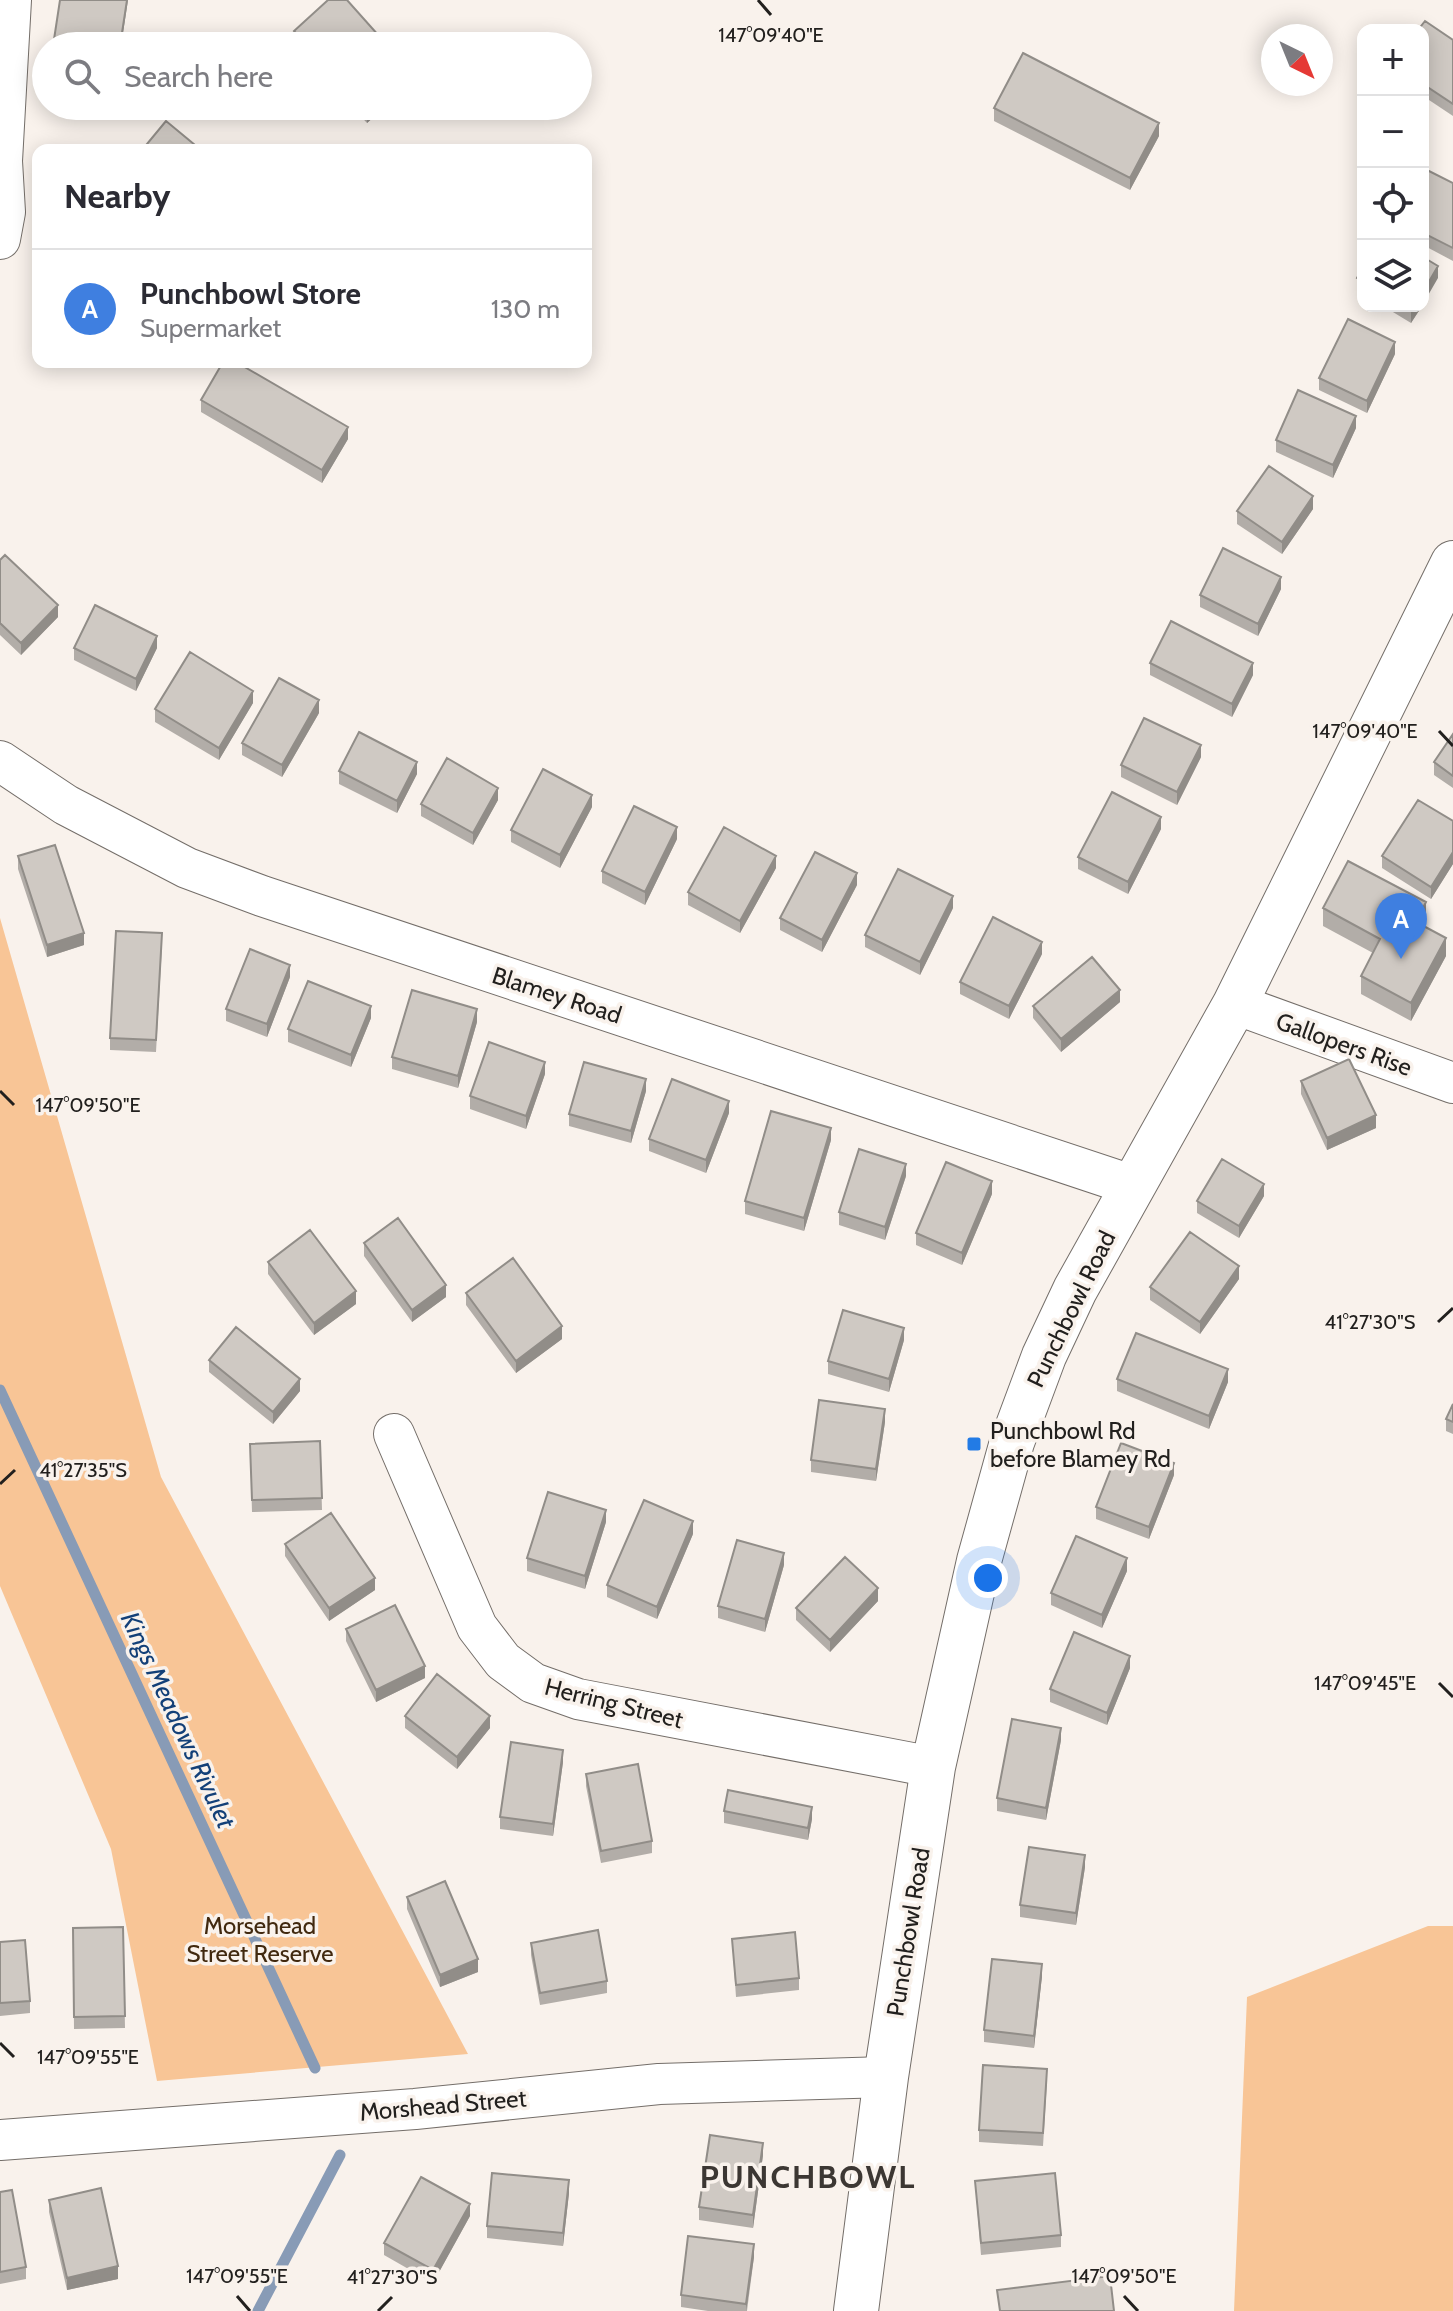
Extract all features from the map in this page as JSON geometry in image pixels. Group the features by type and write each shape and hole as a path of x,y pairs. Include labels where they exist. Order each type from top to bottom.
{"street":[{"path":"0,239 5,212 2,161 11,0"},
{"name":"Punchbowl Road","path":"856,2311 886,2077 933,1767 979,1561 1012,1442 1044,1356 1075,1290 1235,1004 1453,563"},
{"name":"Blamey Road","path":"0,761 66,805 187,868 262,896 1134,1186"},
{"name":"Gallopers Rise","path":"1235,1004 1453,1083"},
{"name":"Herring Street","path":"394,1434 477,1627 503,1661 533,1683 578,1699 933,1767"},
{"name":"Morshead Street","path":"0,2140 415,2109 659,2084 886,2077"}],"green space":[{"name":"Morsehead Street Reserve","path":"0,918 161,1477 468,2054 157,2081 111,1849 0,1586"},
{"path":"1428,1926 1453,1926 1453,2311 1234,2311 1247,1997"}],"building":[{"path":"60,0 127,0 122,32 55,32"},
{"path":"328,0 347,0 376,32 295,32"},
{"path":"1425,21 1453,40 1453,104 1429,88 1429,24 1423,24"},
{"path":"1023,53 1159,123 1130,178 994,108"},
{"path":"166,121 194,144 147,144"},
{"path":"1429,171 1453,183 1453,248 1429,236"},
{"path":"1429,261 1438,266 1429,282"},
{"path":"1348,319 1395,342 1367,401 1319,378"},
{"path":"220,368 246,368 348,427 322,470 201,400"},
{"path":"1298,390 1356,416 1333,465 1276,440"},
{"path":"1269,466 1313,496 1282,542 1237,511"},
{"path":"1223,548 1281,577 1258,624 1200,595"},
{"path":"5,555 58,605 21,643 0,623 0,560"},
{"path":"95,605 157,636 136,679 74,648"},
{"path":"1171,621 1253,663 1232,704 1150,663"},
{"path":"190,652 253,691 219,748 155,709"},
{"path":"279,678 319,700 282,765 242,743"},
{"path":"1144,718 1201,745 1177,792 1121,765"},
{"path":"359,732 417,762 397,801 339,771"},
{"path":"1453,734 1453,776 1434,762"},
{"path":"447,758 498,788 473,833 421,804"},
{"path":"543,769 592,795 560,855 511,830"},
{"path":"1112,792 1161,817 1128,882 1078,857"},
{"path":"1418,800 1453,821 1453,852 1431,887 1382,856"},
{"path":"634,806 677,827 645,892 602,871"},
{"path":"724,827 776,856 740,921 688,892"},
{"path":"55,845 84,933 47,945 18,856"},
{"path":"815,852 857,873 822,940 780,918"},
{"path":"1348,861 1426,902 1416,922 1446,938 1411,1003 1361,976 1380,939 1323,908"},
{"path":"898,869 953,896 920,962 865,935"},
{"path":"993,917 1042,942 1009,1006 960,982"},
{"path":"116,931 162,933 156,1040 110,1038"},
{"path":"250,949 290,965 267,1024 226,1009"},
{"path":"1092,957 1120,990 1061,1039 1033,1006"},
{"path":"308,981 371,1006 351,1055 288,1029"},
{"path":"412,990 477,1009 458,1076 392,1057"},
{"path":"489,1042 545,1062 526,1116 470,1096"},
{"path":"1349,1059 1376,1115 1327,1138 1301,1081"},
{"path":"584,1062 646,1079 631,1131 569,1114"},
{"path":"672,1079 729,1101 706,1160 649,1139"},
{"path":"771,1111 831,1128 804,1218 745,1201"},
{"path":"859,1149 906,1164 885,1227 839,1212"},
{"path":"1222,1159 1264,1184 1239,1226 1197,1201"},
{"path":"946,1162 992,1181 962,1253 916,1233"},
{"path":"398,1218 446,1285 412,1310 364,1243"},
{"path":"310,1230 356,1291 314,1323 268,1262"},
{"path":"1190,1232 1239,1266 1200,1322 1150,1287"},
{"path":"513,1258 562,1326 516,1361 466,1293"},
{"path":"843,1310 904,1328 889,1379 828,1361"},
{"path":"236,1327 300,1379 273,1412 209,1360"},
{"path":"1136,1333 1228,1369 1209,1416 1117,1379"},
{"path":"819,1400 885,1409 876,1469 811,1460"},
{"path":"1453,1404 1453,1422 1446,1419"},
{"path":"320,1441 322,1498 252,1500 250,1444"},
{"path":"1121,1443 1174,1463 1149,1527 1096,1507"},
{"path":"548,1492 606,1510 585,1576 527,1558"},
{"path":"644,1500 693,1521 657,1607 607,1585"},
{"path":"331,1513 375,1578 329,1608 285,1544"},
{"path":"1076,1536 1127,1558 1102,1615 1051,1593"},
{"path":"737,1540 784,1553 765,1619 718,1606"},
{"path":"845,1557 878,1588 830,1640 796,1608"},
{"path":"395,1605 425,1666 376,1690 346,1629"},
{"path":"1074,1632 1130,1656 1107,1713 1050,1689"},
{"path":"437,1674 490,1716 457,1757 405,1716"},
{"path":"1012,1719 1061,1728 1046,1808 997,1798"},
{"path":"511,1742 563,1750 553,1824 500,1817"},
{"path":"638,1764 652,1841 601,1851 586,1774"},
{"path":"728,1790 812,1807 808,1828 724,1811"},
{"path":"1029,1847 1085,1855 1076,1913 1020,1905"},
{"path":"445,1881 478,1959 440,1975 407,1897"},
{"path":"123,1927 125,2016 74,2017 73,1928"},
{"path":"598,1930 607,1981 540,1993 531,1943"},
{"path":"795,1932 799,1978 736,1985 732,1939"},
{"path":"25,1940 30,2001 0,2003 0,1942"},
{"path":"992,1959 1042,1964 1034,2036 984,2030"},
{"path":"983,2065 1047,2069 1043,2133 979,2130"},
{"path":"710,2135 763,2143 753,2215 699,2207"},
{"path":"492,2173 569,2180 563,2233 487,2226"},
{"path":"1055,2173 1061,2235 981,2243 975,2181"},
{"path":"421,2177 470,2204 433,2270 384,2243"},
{"path":"101,2188 118,2266 67,2278 49,2200"},
{"path":"12,2190 26,2267 0,2272 0,2192"},
{"path":"688,2236 754,2244 746,2304 681,2295"},
{"path":"1110,2276 1114,2311 1000,2311 997,2290"}],"waterway":[{"name":"Kings Meadows Rivulet","path":"0,1390 315,2068"},
{"name":"Kings Meadows Rivulet","path":"258,2311 340,2155"}],"place":[{"name":"Punchbowl Store","path":"1401,959"},
{"name":"Punchbowl Rd before Blamey Rd","path":"974,1444"}],"district":[{"name":"PUNCHBOWL","path":"808,2176"}]}
